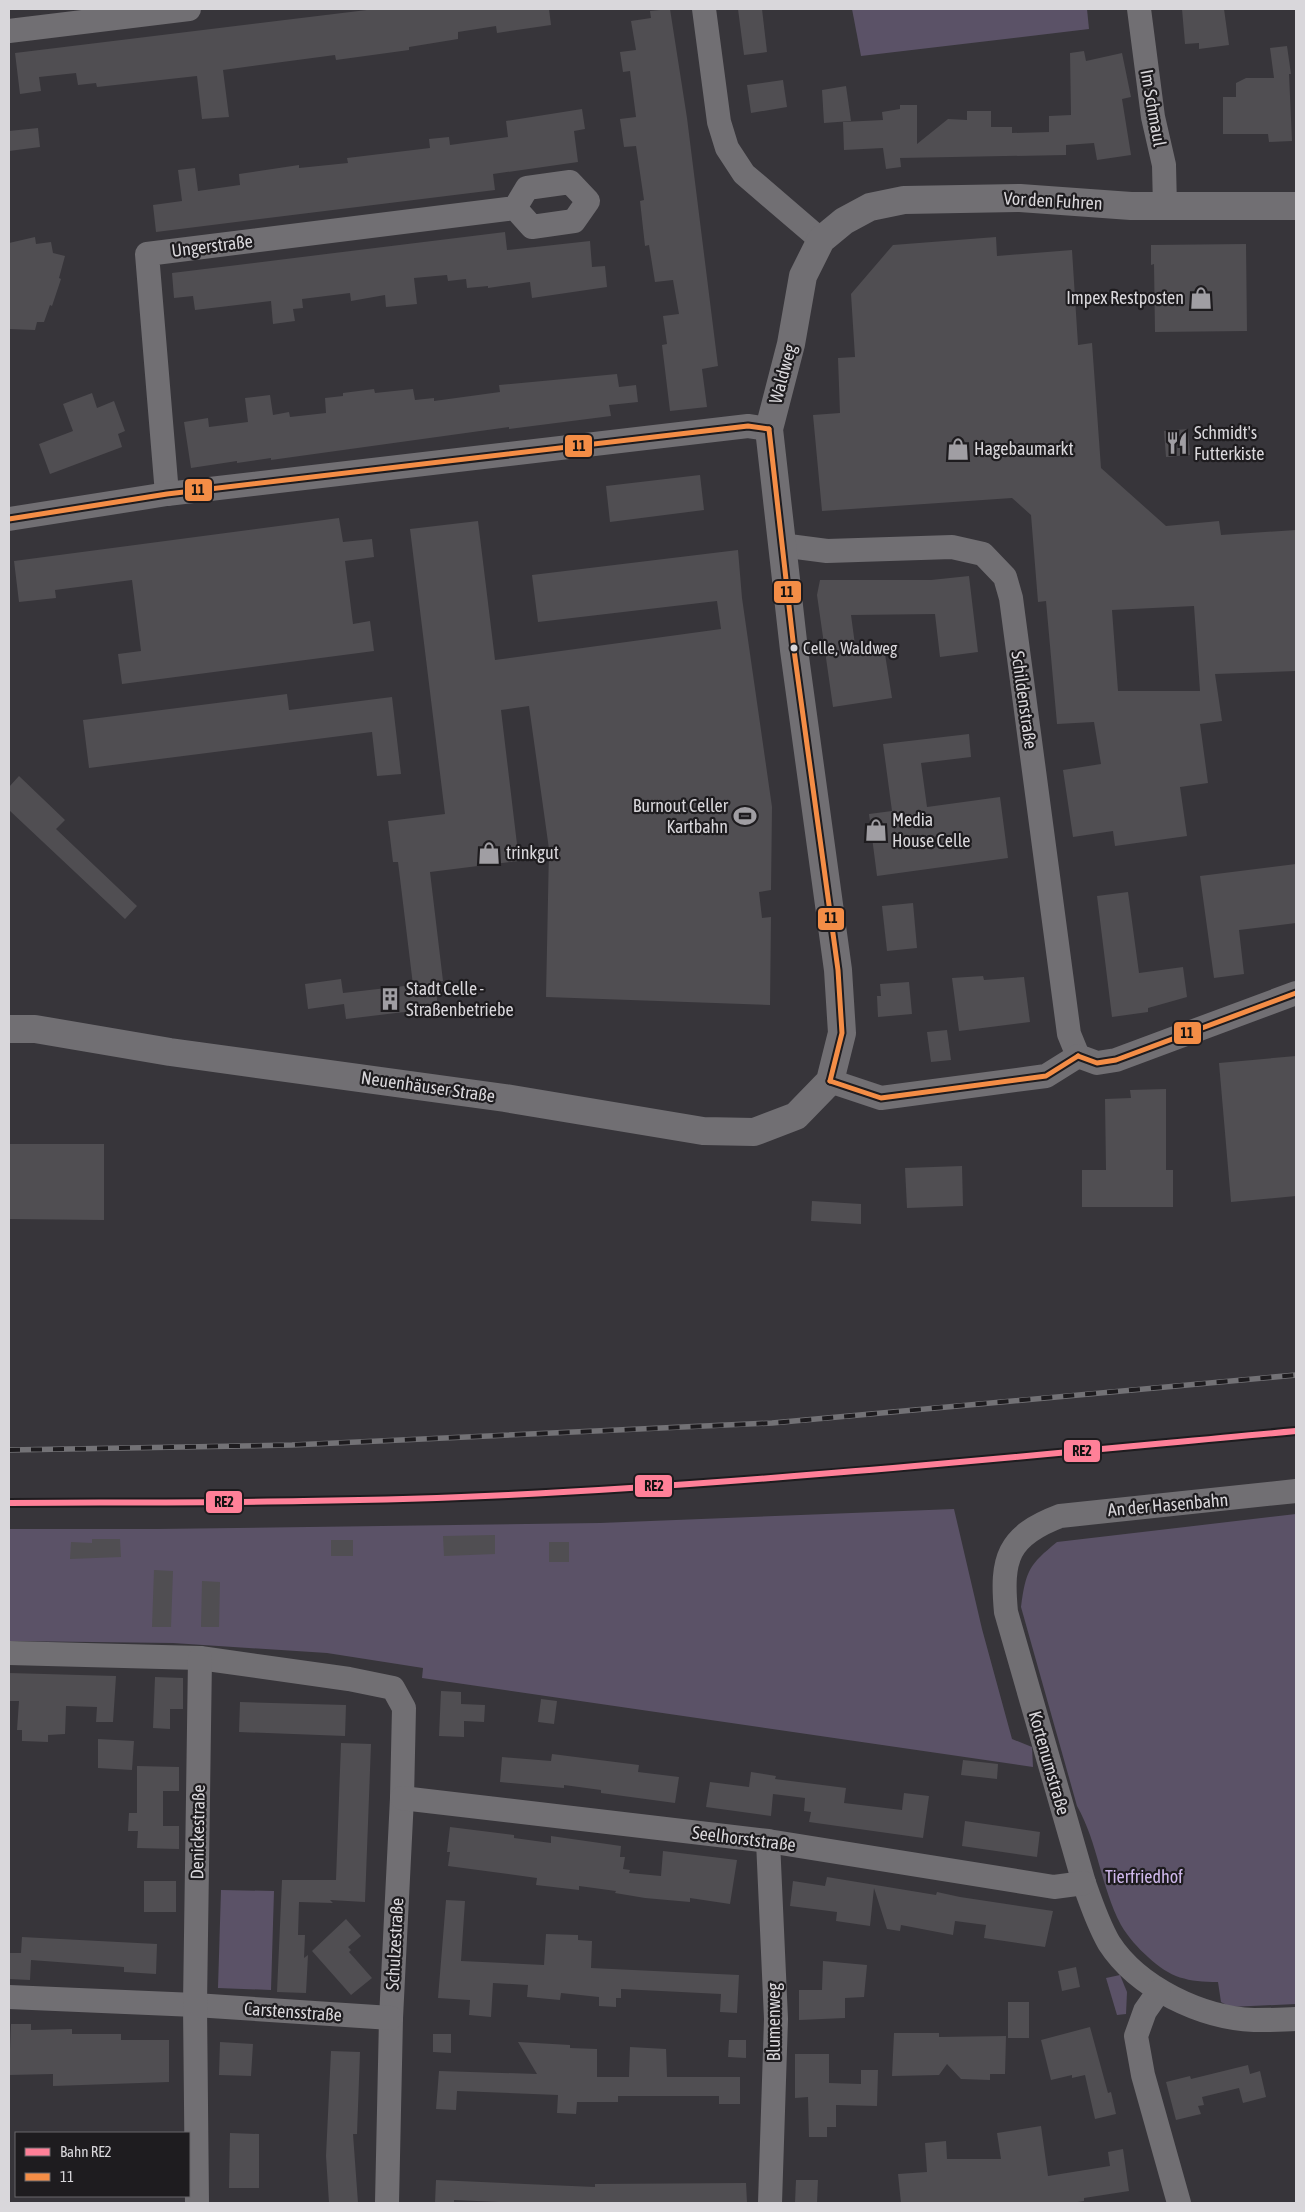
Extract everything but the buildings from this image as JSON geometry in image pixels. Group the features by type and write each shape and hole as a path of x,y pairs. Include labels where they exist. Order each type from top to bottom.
{"street":[{"path":"9,31 189,9"},
{"path":"704,9 719,122 727,148 744,174 821,240"},
{"name":"Im Schmaul","path":"1139,9 1153,117 1164,165 1164,207"},
{"name":"Vor den Fuhren","path":"821,240 844,221 870,207 904,200 1020,198 1164,207 1296,206"},
{"name":"Ungerstraße","path":"167,494 147,254 515,208"},
{"name":"Waldweg","path":"821,240 803,276 791,344 769,429 781,545 838,970 842,1033 842,1085"},
{"path":"9,519 167,494 748,426 769,429"},
{"name":"Schildenstraße","path":"781,545 827,551 952,547 983,554 1005,576 1011,598 1069,1034 1078,1056"},
{"path":"842,1085 881,1098 1046,1076 1078,1056 1097,1063 1116,1060 1296,993"},
{"name":"Neuenhäuser Straße","path":"9,1029 35,1029 170,1052 505,1098 703,1131 754,1132 796,1116 842,1085"},
{"name":"An der Hasenbahn","path":"1041,1523 1060,1516 1082,1513 1296,1491"},
{"name":"Kortenumstraße","path":"1041,1523 1027,1532 1008,1557 1003,1579 1006,1612 1092,1908 1110,1943 1126,1964 1160,1991 1196,2008 1222,2016 1252,2020 1296,2019"},
{"path":"9,1653 200,1658"},
{"name":"Schulzestraße","path":"200,1658 393,1688 404,1708 402,1798 391,2018 387,2203"},
{"name":"Denickestraße","path":"195,2006 200,1658"},
{"name":"Seelhorststraße","path":"402,1798 768,1841 1054,1887 1084,1883"},
{"name":"Blumenweg","path":"768,1841 776,2019 770,2203"},
{"path":"1160,1991 1145,2011 1136,2036 1143,2075 1179,2203"},
{"name":"Carstensstraße","path":"9,1997 391,2018"},
{"path":"195,2006 197,2203"}],"green space":[{"path":"852,9 1087,9 1089,29 861,56"},
{"path":"954,1509 982,1629 1012,1739 1032,1747 1033,1767 422,1678 423,1668 327,1653 173,1643 9,1641 9,1529 157,1529 600,1523"},
{"name":"Tierfriedhof","path":"1296,1514 1296,2004 1230,2007 1221,2002 1218,1982 1188,1980 1164,1970 1141,1950 1121,1925 1109,1896 1090,1835 1077,1806 1021,1607 1030,1569 1057,1542"},
{"path":"221,1890 274,1891 271,1990 218,1988"},
{"path":"1120,1975 1127,1992 1126,2014 1117,2015 1106,1978"}],"railway":[{"path":"9,1450 292,1445 772,1423 1296,1375"}],"rail line":[{"name":"RE2","path":"9,1503 258,1502 508,1495 607,1490 902,1467 1296,1431"}],"transit line":[{"name":"11","path":"9,519 167,494 748,426 769,429"},
{"name":"11","path":"769,429 794,650 838,970 842,1033 830,1081"},
{"name":"11","path":"1078,1056 1097,1063 1116,1060 1296,993"},
{"name":"11","path":"830,1081 881,1098 1046,1076 1078,1056"}],"place":[{"name":"Impex Restposten","path":"1201,298"},
{"name":"Schmidt's Futterkiste","path":"1177,443"},
{"name":"Hagebaumarkt","path":"958,449"},
{"name":"Celle, Waldweg","path":"794,648"},
{"name":"Burnout Celler Kartbahn","path":"745,816"},
{"name":"Media House Celle","path":"876,830"},
{"name":"trinkgut","path":"489,853"},
{"name":"Stadt Celle - Straßenbetriebe","path":"390,999"}]}
